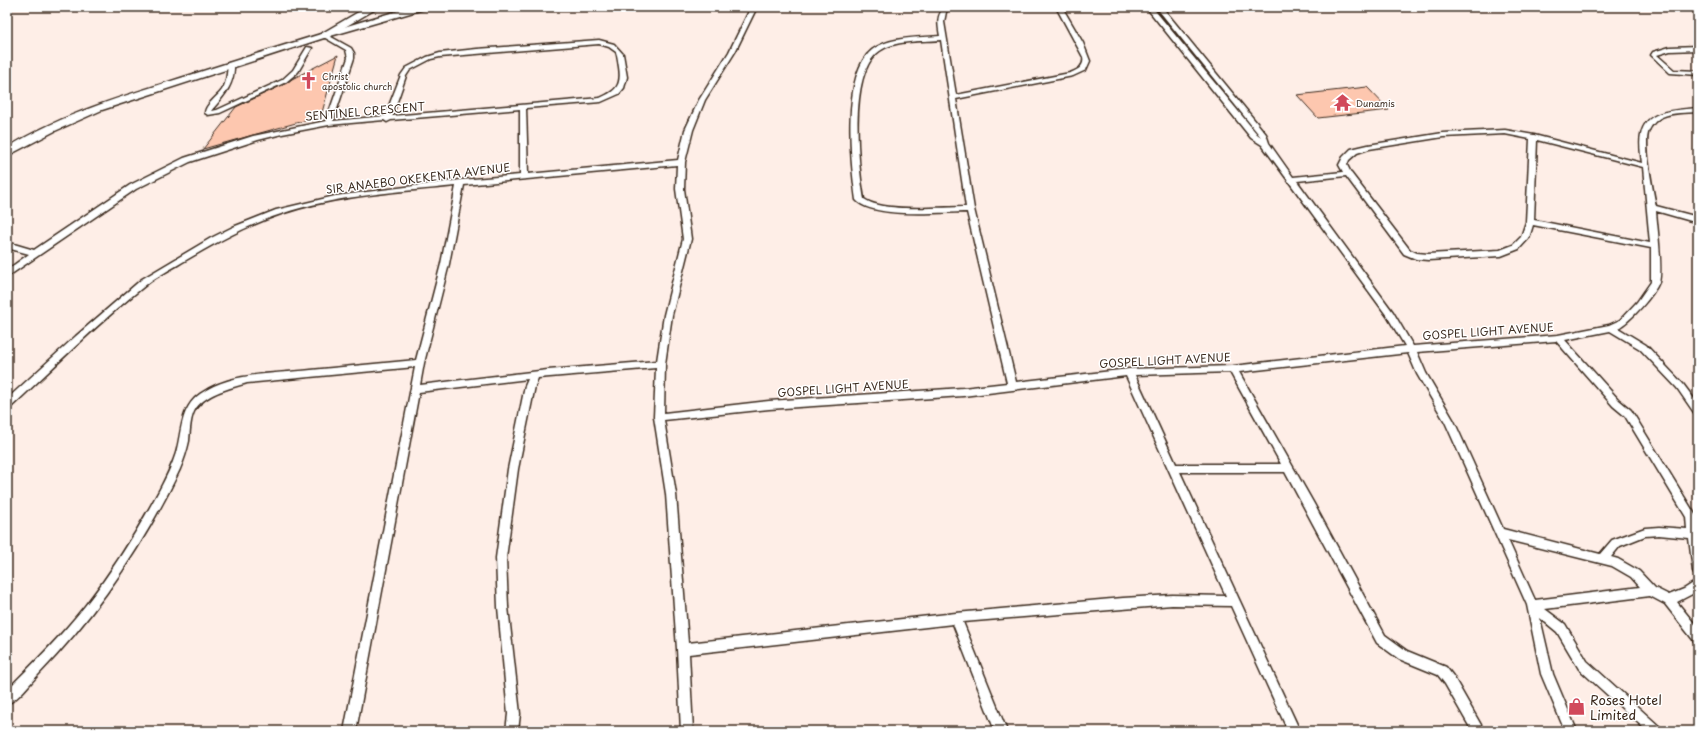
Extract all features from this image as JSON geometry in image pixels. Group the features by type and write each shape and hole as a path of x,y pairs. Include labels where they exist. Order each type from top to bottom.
{"highway":[{"path":"324,35 374,7"}],"main road":[{"path":"7,153 23,142 64,122 98,108 231,64 420,7"}],"street":[{"path":"687,731 683,649 670,494 659,418 661,364 668,315 687,240 680,190 681,162 689,130 694,115 702,100 728,61 754,7"},
{"path":"948,7 942,12 941,17 942,38 970,209 1012,385"},
{"path":"953,98 1071,75 1080,71 1085,66 1086,57 1059,7"},
{"path":"1149,7 1254,136 1265,143 1390,314 1411,349 1422,374 1449,421 1532,606 1547,674 1571,731"},
{"path":"1159,7 1264,135 1265,143"},
{"path":"324,35 349,49 351,52 351,58 329,124"},
{"path":"942,38 890,44 878,49 867,60 862,71 854,112 853,134 857,186 860,200 866,205 876,208 888,210 970,209"},
{"name":"SENTINEL CRESCENT","path":"7,274 35,253 133,187 168,169 205,154 256,138 329,124 387,120 594,102 617,93 623,86 625,79 619,50 608,43 584,42 458,52 429,58 408,69 403,76 387,120"},
{"path":"231,64 232,72 230,82 225,91 208,110 208,113 218,112 284,81 296,71 309,48"},
{"path":"1698,48 1670,49 1655,53 1654,55 1672,72 1678,74 1698,73"},
{"path":"1224,100 1235,99"},
{"path":"523,108 524,176"},
{"path":"1634,340 1623,322 1640,304 1655,282 1656,265 1653,246 1652,208 1644,135 1650,122 1659,116 1674,112 1698,110"},
{"path":"1534,137 1530,222 1525,238 1516,247 1501,253 1460,256 1416,256 1403,247 1348,174 1343,165 1346,159 1354,151 1368,147 1443,135 1505,132 1534,137 1647,166"},
{"name":"SIR ANAEBO OKEKENTA AVENUE","path":"7,405 78,338 145,281 214,240 236,229 278,212 316,202 393,190 461,182 681,162"},
{"path":"1292,179 1348,174"},
{"path":"350,731 420,364 445,264 461,182"},
{"path":"1652,208 1698,220"},
{"path":"1530,222 1653,246"},
{"path":"7,245 35,253"},
{"name":"GOSPEL LIGHT AVENUE","path":"659,418 769,405 963,392 1129,372 1233,369 1411,349 1558,338 1611,328 1623,322"},
{"path":"1611,328 1634,340 1643,347 1680,386 1698,410"},
{"path":"1558,338 1616,403 1628,413 1653,456 1695,514 1698,571"},
{"path":"7,698 57,648 90,609 111,578 151,514 173,473 181,452 188,415 194,405 207,394 226,385 247,380 420,364"},
{"path":"415,389 534,376 548,373 661,364"},
{"path":"1233,369 1381,638 1403,655 1442,671 1449,680 1476,729"},
{"path":"1129,372 1294,731"},
{"path":"512,731 514,714 503,607 502,558 506,515 513,469 530,386 534,376"},
{"path":"1173,468 1288,468"},
{"path":"1603,558 1616,543 1645,532 1659,531 1695,534"},
{"path":"1500,533 1614,562 1635,574 1651,591 1669,600 1698,637"},
{"path":"1669,600 1698,586"},
{"path":"1532,606 1651,591"},
{"path":"683,649 956,618 1130,602 1172,600 1233,601"},
{"path":"1532,606 1561,628 1583,665 1656,731"},
{"path":"956,618 1002,731"}],"building":[{"name":"Christ apostolic church","path":"338,55 321,116 203,149 236,107 287,83"},
{"name":"Dunamis","path":"1367,87 1389,110 1318,118 1297,95"}],"place":[{"name":"Christ apostolic church","path":"309,81"},
{"name":"Dunamis","path":"1343,103"},
{"name":"Roses Hotel Limited","path":"1577,706"}]}
